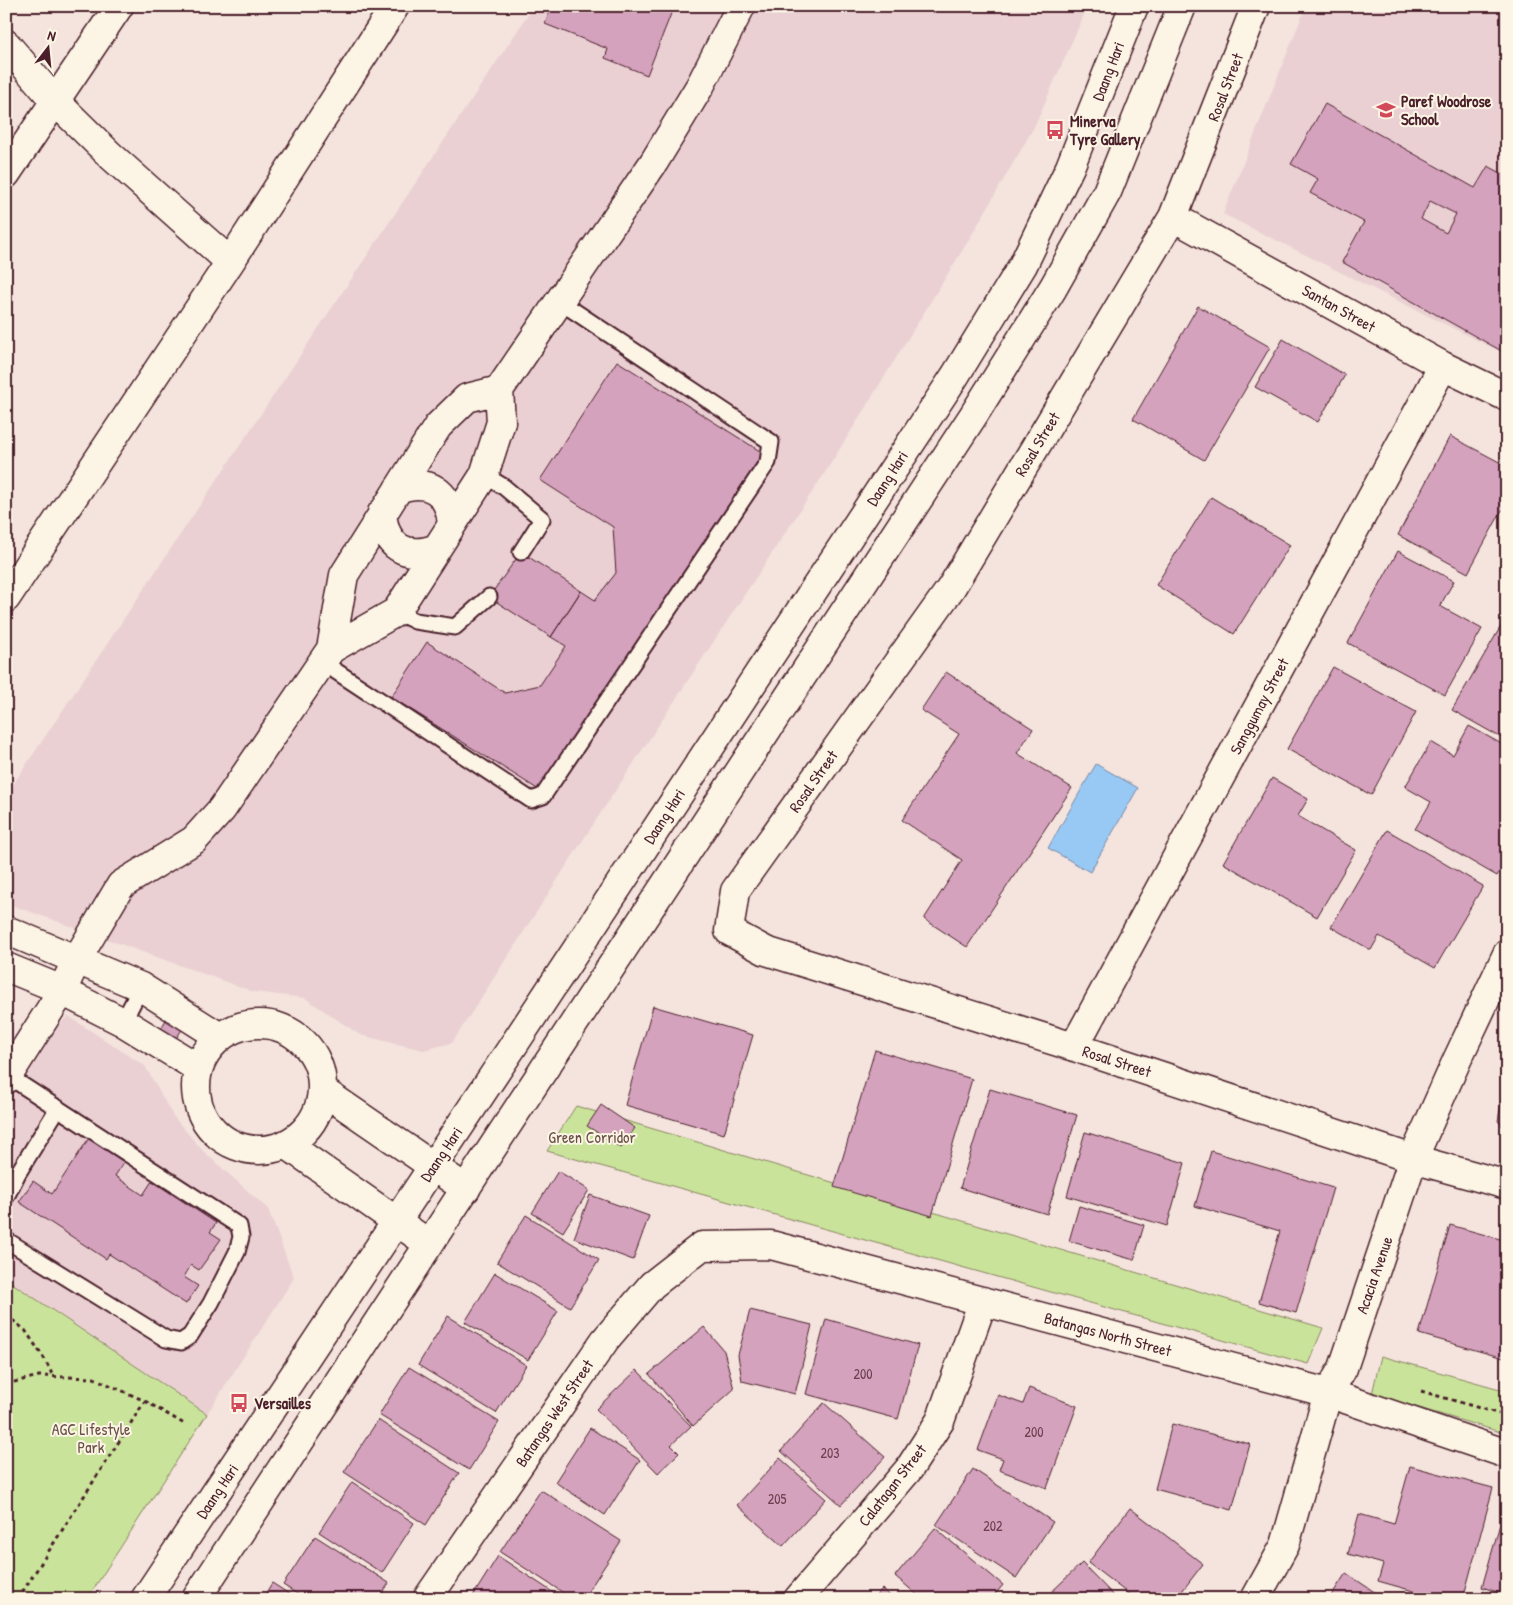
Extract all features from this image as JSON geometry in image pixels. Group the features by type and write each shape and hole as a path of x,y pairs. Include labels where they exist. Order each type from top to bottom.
{"street":[{"path":"6,174 119,6"},
{"path":"6,598 230,262 395,6"},
{"path":"326,656 396,612 437,548 484,474 501,422 499,390 654,162 700,86 741,6"},
{"name":"Daang Hari","path":"145,1599 955,376 1023,266 1070,168 1134,6"},
{"path":"196,1599 967,424 1053,288 1107,192 1182,6"},
{"name":"Rosal Street","path":"1256,6 1173,217 951,588 735,891 729,931 766,951 1074,1046 1413,1159 1507,1185"},
{"path":"6,44 55,101 110,154 230,262"},
{"name":"Santan Street","path":"1173,217 1444,366 1507,397"},
{"name":"Sanggumay Street","path":"1074,1046 1444,366"},
{"path":"7,1077 62,991 77,959 121,885 194,840 222,810 326,656 344,575 438,426 467,398 499,390"},
{"path":"398,489 410,484 424,485 435,490 445,499 451,511 452,524"},
{"path":"382,513 383,526 389,538 398,547 411,552 424,552 437,548"},
{"path":"6,930 141,987 220,1037"},
{"name":"Acacia Avenue","path":"1255,1599 1285,1544 1328,1393 1342,1368 1413,1159 1507,954"},
{"path":"6,967 62,991 124,1022 198,1068"},
{"path":"259,1023 279,1027 298,1036 312,1052 321,1070 323,1091 320,1107 312,1122 301,1135 286,1144 266,1150 246,1148 226,1140 210,1127 200,1109 196,1088 198,1068 203,1056 220,1037 238,1027 259,1023"},
{"path":"323,1091 466,1189"},
{"path":"286,1144 429,1244"},
{"name":"Batangas North Street","path":"702,1246 771,1245 1328,1393 1507,1454"},
{"name":"Batangas West Street","path":"427,1599 605,1340 652,1285 702,1246"},
{"name":"Calatagan Street","path":"798,1599 909,1469 940,1421 983,1301"}],"lane":[{"path":"326,656 531,800 543,796 768,462 771,442 559,301"},
{"path":"484,474 504,487 542,519 520,552"},
{"path":"396,612 415,621 455,627 489,597"},
{"path":"124,1022 141,987"},
{"path":"6,1240 166,1339 181,1342 190,1336 212,1303 237,1252 241,1237 239,1226 7,1077"},
{"path":"6,1197 12,1170 58,1108"}],"path":[{"path":"6,1316 25,1330 44,1358 53,1376"},
{"path":"6,1384 39,1376 94,1378 145,1401 186,1425"},
{"path":"1416,1390 1507,1416"},
{"path":"18,1599 145,1401"}],"shaded area":[{"path":"534,6 1088,6 1034,127 970,238 828,468 452,1043 423,1050 360,1035 305,998 254,992 6,903 6,795"},
{"name":"Paref Woodrose School","path":"1306,6 1507,6 1507,355 1223,214"},
{"path":"68,1016 145,1066 173,1116 203,1151 268,1209 294,1278 207,1414 6,1279 6,1097 30,1055"}],"green space":[{"name":"Green Corridor","path":"576,1106 1323,1328 1308,1364 547,1151"},
{"name":"AGC Lifestyle Park","path":"6,1279 207,1414 87,1599 6,1599"},
{"path":"1381,1356 1507,1391 1507,1434 1372,1394"}],"water":[{"path":"1096,764 1138,788 1090,872 1048,848"}],"building":[{"path":"552,6 674,6 647,75 605,58 608,49 545,24"},
{"path":"1325,104 1475,188 1488,166 1507,176 1507,354 1342,262 1364,222 1310,193 1318,179 1291,164","holes":["1430,201 1456,214 1446,233 1421,219"]},
{"path":"1198,306 1270,347 1204,460 1133,419"},
{"path":"1283,339 1345,375 1318,422 1255,387"},
{"path":"617,361 763,453 539,790 391,697 427,642 505,693 540,685 566,646 551,637 581,591 595,600 616,573 613,527 540,480"},
{"path":"1450,436 1507,466 1507,513 1502,510 1468,573 1398,535"},
{"path":"1211,497 1290,545 1234,634 1156,585"},
{"path":"1398,551 1454,581 1440,606 1482,629 1445,695 1348,643"},
{"path":"521,552 581,591 551,637 489,597"},
{"path":"1507,616 1507,741 1452,710"},
{"path":"1333,667 1416,712 1371,795 1287,749"},
{"path":"946,672 1033,729 1017,753 1072,788 967,947 924,919 962,860 902,820 959,734 921,710"},
{"path":"1469,726 1507,747 1507,859 1497,876 1415,829 1431,802 1405,787 1431,742 1453,755"},
{"path":"1272,778 1308,799 1298,816 1356,850 1317,917 1223,863"},
{"path":"1387,830 1483,886 1435,968 1379,936 1371,950 1331,927"},
{"path":"653,1006 753,1035 724,1134 625,1105"},
{"path":"167,1018 183,1028 175,1040 160,1030"},
{"path":"875,1050 972,1079 932,1216 834,1187"},
{"path":"1507,1087 1507,1131 1498,1121 1503,1093"},
{"path":"990,1089 1077,1115 1047,1214 960,1188"},
{"path":"601,1105 635,1128 621,1148 587,1126"},
{"path":"1085,1132 1185,1163 1167,1226 1067,1196"},
{"path":"89,1138 124,1162 115,1176 143,1195 152,1181 216,1223 210,1232 221,1239 199,1270 191,1265 184,1277 198,1286 186,1304 109,1254 106,1259 19,1202 33,1181 52,1194"},
{"path":"1211,1151 1333,1188 1296,1313 1259,1302 1280,1231 1195,1206"},
{"path":"558,1171 589,1190 563,1232 532,1213"},
{"path":"590,1195 649,1216 633,1260 574,1238"},
{"path":"1079,1206 1144,1225 1134,1260 1069,1241"},
{"path":"526,1215 599,1260 570,1307 497,1262"},
{"path":"1450,1225 1507,1241 1507,1359 1419,1334"},
{"path":"495,1273 558,1311 528,1360 465,1322"},
{"path":"750,1310 812,1325 795,1394 742,1381 738,1355"},
{"path":"448,1316 526,1365 496,1413 418,1365"},
{"path":"826,1319 918,1345 898,1419 806,1394"},
{"path":"704,1327 724,1351 734,1389 693,1426 649,1374"},
{"path":"409,1367 499,1422 469,1470 379,1415"},
{"path":"637,1370 691,1426 671,1445 679,1453 658,1473 596,1409"},
{"path":"1029,1388 1077,1406 1047,1488 999,1470 1003,1459 978,1450 998,1395 1023,1404"},
{"path":"824,1403 885,1457 841,1505 781,1451"},
{"path":"378,1420 459,1473 426,1525 344,1472"},
{"path":"1172,1424 1250,1444 1232,1510 1155,1489"},
{"path":"590,1428 640,1460 605,1515 555,1482"},
{"path":"780,1458 826,1499 783,1546 737,1505"},
{"path":"1410,1466 1493,1488 1463,1599 1442,1599 1378,1581 1383,1564 1348,1554 1359,1514 1394,1524"},
{"path":"973,1469 1053,1522 1016,1578 936,1525"},
{"path":"352,1482 414,1523 382,1573 319,1532"},
{"path":"541,1490 621,1541 583,1599 573,1599 500,1552"},
{"path":"1130,1508 1203,1564 1176,1599 1135,1599 1088,1563"},
{"path":"1504,1510 1507,1511 1507,1599 1505,1599 1506,1595 1482,1587"},
{"path":"935,1528 1003,1585 991,1599 922,1599 895,1576"},
{"path":"315,1536 389,1583 379,1599 305,1599 283,1585"},
{"path":"498,1556 563,1599 471,1599"},
{"path":"1082,1563 1117,1599 1044,1599"},
{"path":"1346,1573 1385,1599 1329,1599"},
{"path":"272,1583 297,1599 262,1599"},
{"path":"882,1589 894,1599 873,1599"}],"place":[{"name":"Paref Woodrose School","path":"1386,110"},
{"name":"Minerva Tyre Gallery","path":"1055,130"},
{"name":"Versailles","path":"239,1403"}]}
